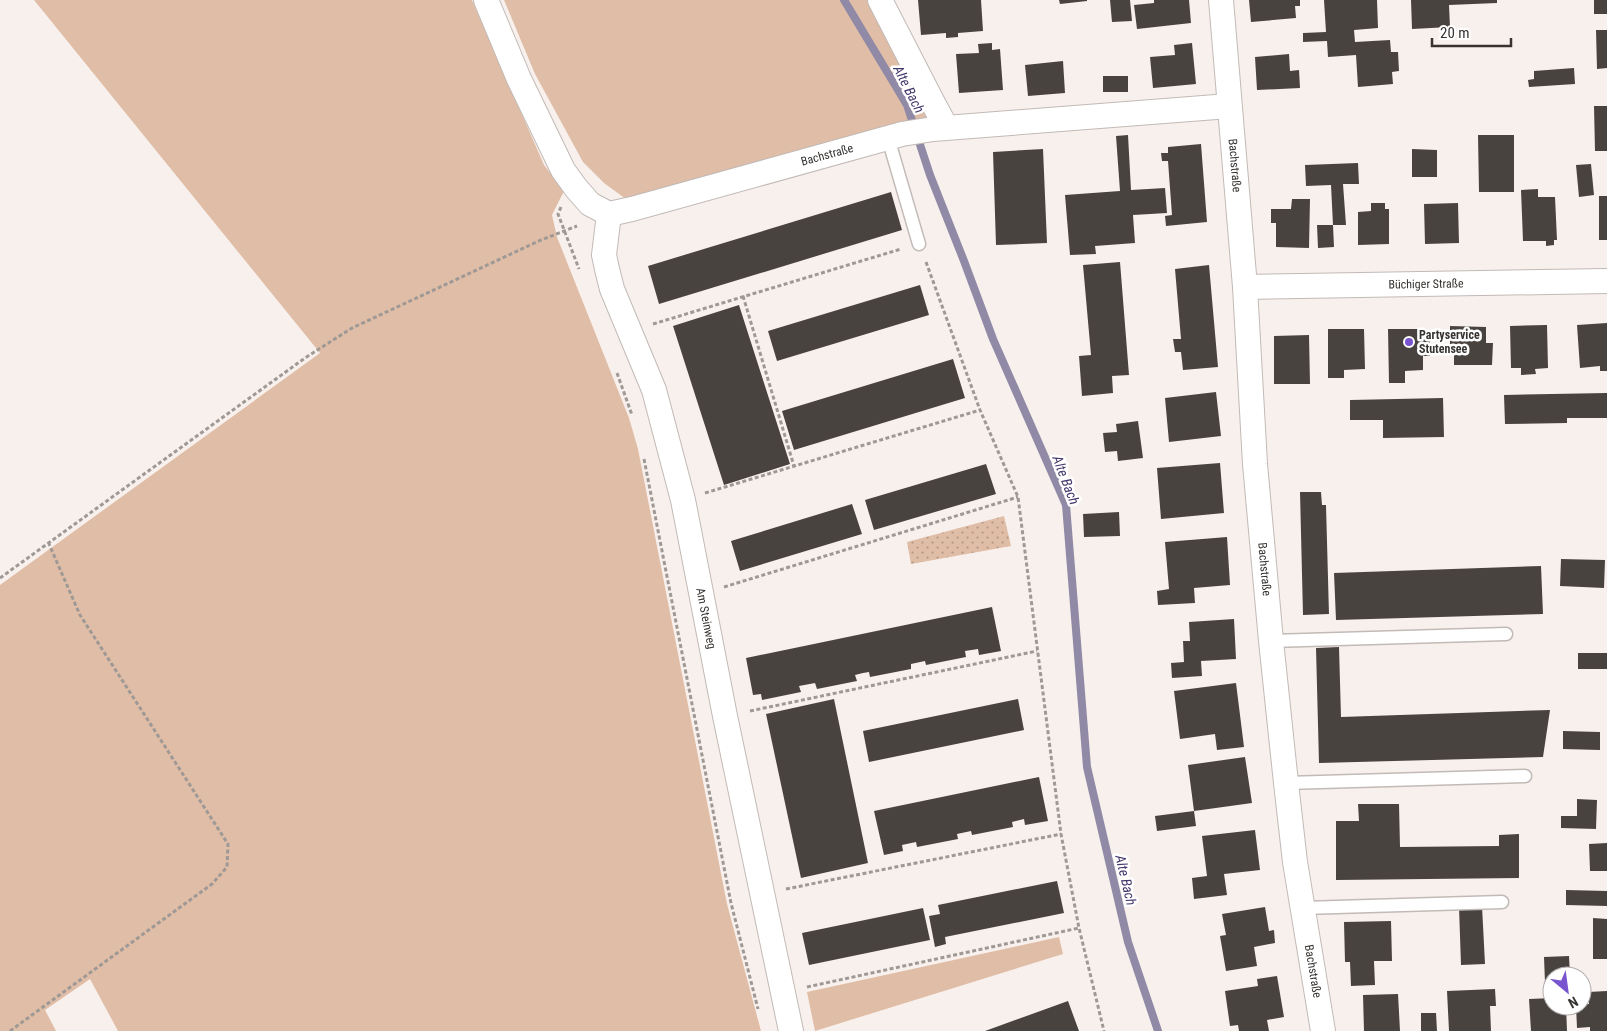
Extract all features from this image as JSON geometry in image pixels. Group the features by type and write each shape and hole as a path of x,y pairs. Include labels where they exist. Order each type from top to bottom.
{"street":[{"path":"486,0 519,79 564,170 590,204 609,214"},
{"path":"880,0 933,103 940,128"},
{"name":"Bachstraße","path":"1221,0 1245,287 1255,464 1271,641 1286,784 1303,908 1323,1031"},
{"name":"Bachstraße","path":"609,214 895,136 940,128 1229,106"},
{"name":"Am Steinweg","path":"609,214 604,255 612,289 654,390 683,500 761,894 791,1031"},
{"name":"Büchiger Straße","path":"1245,287 1607,281"}],"lane":[{"path":"895,136 919,244"},
{"path":"1271,641 1506,634"},
{"path":"1286,784 1525,776"},
{"path":"1303,908 1502,902"}],"path":[{"path":"0,578 305,358 352,328 565,231 580,270"},
{"path":"630,330 919,244 980,410 1018,497 1061,834 1079,928 1104,1031"},
{"path":"743,296 794,466"},
{"path":"616,371 633,416"},
{"path":"683,500 980,410"},
{"path":"644,458 732,903 759,1013"},
{"path":"702,593 1018,497"},
{"path":"10,1031 212,884 227,867 228,844 80,615 49,544"},
{"path":"725,716 1037,651"},
{"path":"761,894 1061,834"},
{"path":"782,992 1079,928"}],"shaded area":[{"path":"34,0 472,0 544,165 564,191 552,215 557,237 629,418 638,449 727,904 761,1031 118,1031 90,979 45,1010 56,1031 0,1031 0,585 320,353"},
{"path":"504,0 867,0 929,119 630,202 604,183 583,162 535,74"},
{"path":"1004,516 1011,546 911,564 907,542"},
{"path":"1059,937 1063,954 815,1031 807,992"}],"building":[{"path":"918,0 981,0 983,31 958,33 958,37 946,38 946,33 921,35"},
{"path":"1059,0 1087,0 1087,1 1060,4"},
{"path":"1110,0 1130,0 1132,21 1112,22"},
{"path":"1154,0 1189,0 1191,23 1137,29 1134,5 1154,3"},
{"path":"1249,0 1300,0 1300,6 1295,6 1296,18 1251,22"},
{"path":"1324,0 1377,0 1378,28 1354,30 1355,42 1390,40 1391,52 1398,52 1399,71 1392,72 1393,84 1358,87 1356,55 1328,57 1327,41 1303,42 1303,33 1326,32"},
{"path":"1411,0 1497,0 1497,3 1449,5 1450,27 1412,29"},
{"path":"1594,0 1607,0 1607,14 1594,14"},
{"path":"1596,30 1607,30 1607,68 1597,69"},
{"path":"992,43 992,50 1000,49 1003,90 959,93 956,54 979,53 978,44"},
{"path":"1192,43 1196,84 1153,88 1150,57 1175,55 1174,45"},
{"path":"1289,54 1290,71 1299,70 1300,88 1257,90 1255,57"},
{"path":"1063,61 1065,93 1028,96 1025,65"},
{"path":"1574,68 1575,84 1529,87 1528,80 1534,79 1534,71"},
{"path":"1103,76 1128,76 1128,92 1103,92"},
{"path":"1594,106 1607,106 1607,151 1595,151"},
{"path":"1128,135 1131,190 1165,188 1167,213 1133,215 1135,243 1095,246 1096,254 1070,255 1065,195 1120,191 1116,136"},
{"path":"1478,135 1514,135 1514,192 1479,192"},
{"path":"1201,144 1207,222 1166,226 1165,216 1172,215 1168,161 1162,161 1161,153 1168,153 1168,147"},
{"path":"1043,149 1047,243 996,245 993,152"},
{"path":"1412,149 1437,150 1437,177 1412,177"},
{"path":"1358,163 1359,184 1343,184 1346,225 1333,225 1331,185 1306,186 1305,165"},
{"path":"1591,164 1594,195 1579,197 1576,165"},
{"path":"1538,189 1538,197 1555,197 1557,240 1554,240 1554,245 1546,246 1546,241 1523,241 1521,190"},
{"path":"891,192 902,230 659,304 648,266"},
{"path":"1599,196 1607,196 1607,240 1599,240"},
{"path":"1292,199 1310,199 1309,248 1276,247 1276,223 1271,223 1271,209 1291,209"},
{"path":"1371,203 1385,203 1385,209 1389,209 1389,244 1358,245 1358,212 1371,211"},
{"path":"1458,203 1459,243 1425,244 1424,204"},
{"path":"1317,225 1333,225 1334,247 1318,248"},
{"path":"1120,262 1129,375 1112,376 1113,393 1082,396 1079,356 1091,355 1083,265"},
{"path":"1209,265 1218,367 1183,370 1181,352 1175,352 1173,339 1181,339 1175,269"},
{"path":"920,285 929,315 777,361 768,331"},
{"path":"739,305 790,464 724,485 673,326"},
{"path":"1607,323 1607,371 1600,371 1600,366 1580,368 1577,325"},
{"path":"1547,325 1548,368 1535,369 1536,374 1521,375 1521,368 1511,368 1510,326"},
{"path":"1450,326 1486,327 1486,343 1493,343 1492,365 1454,365 1454,345 1450,346"},
{"path":"1328,329 1364,329 1365,369 1344,370 1344,378 1328,378"},
{"path":"1388,329 1423,329 1423,339 1430,339 1430,356 1423,356 1423,370 1405,371 1405,383 1389,383"},
{"path":"1309,335 1310,384 1274,384 1274,336"},
{"path":"953,359 965,398 794,450 782,411"},
{"path":"1216,392 1221,436 1169,442 1165,398"},
{"path":"1607,393 1607,418 1567,418 1567,423 1505,424 1504,395"},
{"path":"1443,398 1444,437 1383,438 1383,420 1350,420 1350,400"},
{"path":"1138,421 1143,458 1118,461 1117,451 1105,452 1103,433 1117,432 1116,424"},
{"path":"1220,463 1224,513 1161,519 1157,468"},
{"path":"986,464 996,494 874,530 865,500"},
{"path":"1300,492 1321,492 1322,505 1326,505 1329,614 1303,615"},
{"path":"852,504 862,534 740,571 731,541"},
{"path":"1119,512 1120,536 1084,537 1083,514"},
{"path":"1227,537 1230,585 1194,588 1195,603 1158,605 1157,591 1169,589 1165,542"},
{"path":"1561,559 1605,560 1604,588 1560,586"},
{"path":"1541,566 1543,614 1336,620 1334,573"},
{"path":"992,607 1001,651 979,655 978,649 965,651 966,657 926,665 925,661 911,664 911,669 870,677 869,672 863,673 855,675 857,681 817,689 815,683 799,686 801,692 762,700 761,694 753,695 746,658"},
{"path":"1234,619 1236,659 1201,661 1202,676 1172,678 1171,663 1184,662 1183,641 1190,641 1189,622"},
{"path":"1339,647 1341,717 1550,710 1543,757 1319,763 1316,648"},
{"path":"1578,653 1607,653 1607,669 1578,669"},
{"path":"1236,683 1244,747 1217,750 1215,734 1180,739 1174,691"},
{"path":"834,699 868,863 801,878 766,714"},
{"path":"1018,699 1024,730 869,762 863,731"},
{"path":"1563,731 1600,732 1600,750 1563,749"},
{"path":"1245,757 1252,803 1194,811 1188,765"},
{"path":"1039,777 1048,821 1025,825 1024,819 1012,822 1013,827 972,835 971,831 957,834 958,839 917,847 916,842 902,845 903,851 884,855 874,811"},
{"path":"1577,799 1597,800 1596,829 1561,828 1561,816 1577,816"},
{"path":"1358,804 1399,804 1400,847 1499,846 1499,835 1519,834 1519,878 1336,880 1336,821 1359,821"},
{"path":"1194,811 1196,826 1157,831 1155,816"},
{"path":"1255,830 1260,870 1224,874 1227,895 1194,899 1192,878 1207,876 1202,836"},
{"path":"1607,843 1607,871 1590,871 1589,844"},
{"path":"1057,881 1064,913 945,937 946,944 935,947 929,916 940,914 938,905"},
{"path":"1566,890 1607,891 1607,906 1566,905"},
{"path":"1482,906 1485,964 1461,965 1459,907"},
{"path":"1265,907 1269,931 1274,930 1275,943 1254,947 1257,966 1226,971 1220,936 1226,935 1222,914"},
{"path":"923,908 930,940 809,965 802,933"},
{"path":"1593,918 1607,919 1607,959 1593,959"},
{"path":"1391,921 1392,961 1374,961 1375,985 1351,986 1350,962 1345,962 1344,922"},
{"path":"1569,956 1570,966 1544,966 1544,957"},
{"path":"1277,976 1284,1017 1267,1020 1269,1031 1239,1031 1238,1025 1230,1026 1225,991 1258,986 1257,979"},
{"path":"1495,989 1496,1006 1490,1006 1491,1031 1449,1031 1447,991"},
{"path":"1607,991 1607,1031 1590,1031 1590,1027 1577,1028 1576,1016 1592,1016 1592,992"},
{"path":"1398,994 1400,1031 1364,1031 1363,995"},
{"path":"1542,998 1542,1016 1566,1016 1567,1031 1531,1031 1529,999"},
{"path":"1068,1001 1079,1031 985,1031"},
{"path":"1421,1013 1436,1013 1437,1031 1421,1031"}],"waterway":[{"name":"Alte Bach","path":"844,0 907,105 930,175 993,339 1066,505 1087,767 1128,942 1158,1031"}],"place":[{"name":"Partyservice Stutensee","path":"1409,342"}]}
